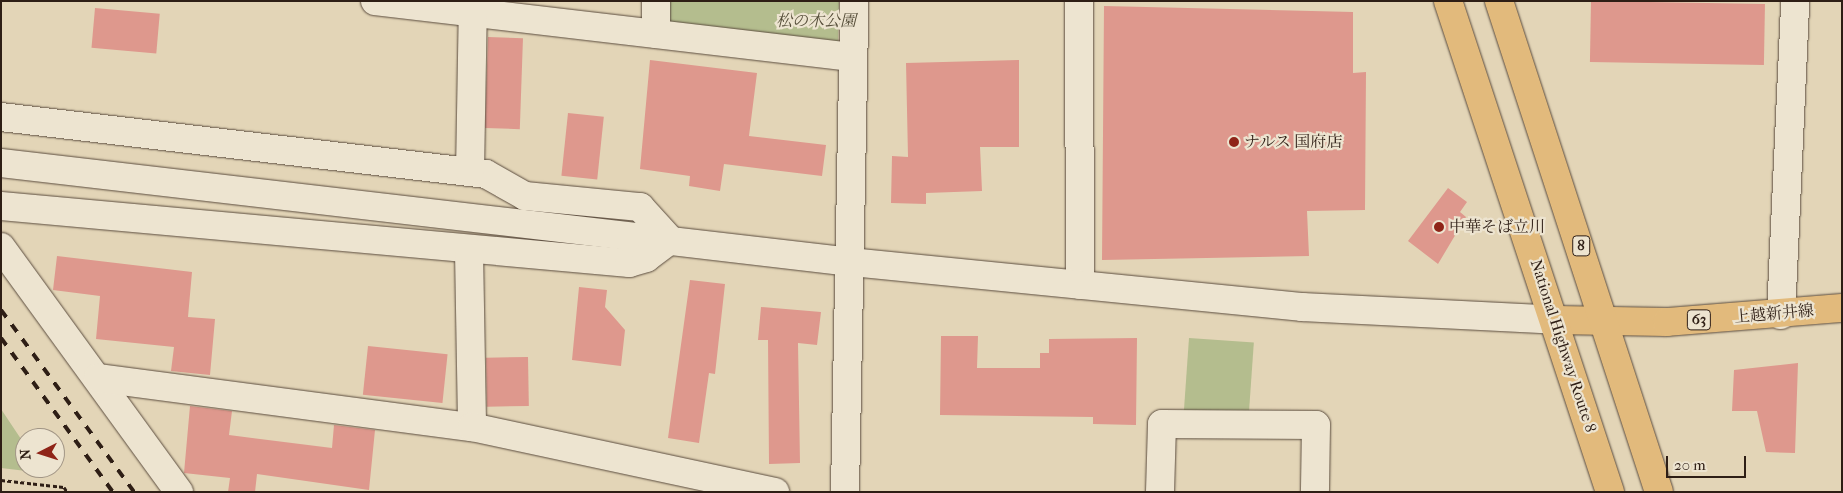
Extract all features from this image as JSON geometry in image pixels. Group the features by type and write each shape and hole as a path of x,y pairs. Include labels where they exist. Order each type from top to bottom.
{"main road":[{"name":"National Highway Route 8","path":"1448,1 1556,320 1610,492"},
{"name":"8","path":"1498,1 1606,323 1659,492"},
{"name":"上越新井線","path":"1556,320 1606,323 1781,315 1842,308"}],"street":[{"path":"375,1 473,7 656,34 852,57"},
{"path":"656,1 656,34"},
{"path":"845,492 851,262 854,1"},
{"path":"1079,1 1080,285"},
{"path":"1781,315 1795,1"},
{"path":"470,172 473,7"},
{"path":"1,116 486,174 525,196 640,207 670,240"},
{"path":"1,163 851,262 1302,307 1556,320"},
{"path":"1,206 469,250 629,263 646,258 670,240"},
{"path":"1,247 179,492"},
{"path":"469,250 472,427"},
{"path":"98,378 472,427 775,492"},
{"path":"1160,492 1162,424 1316,425 1315,492"}],"path":[{"path":"1,480 64,487 67,492"}],"green space":[{"name":"松の木公園","path":"668,1 839,1 838,43 668,24"},
{"path":"1189,338 1254,343 1248,420 1184,416"},
{"path":"1,409 15,430 15,470 1,468"}],"building":[{"path":"1591,1 1765,4 1764,65 1590,62"},
{"name":"ナルス 国府店","path":"1104,6 1353,12 1353,73 1366,72 1365,210 1307,211 1309,256 1102,260"},
{"path":"95,8 160,14 156,54 92,48"},
{"path":"488,37 523,38 520,129 485,128"},
{"path":"650,60 757,73 749,136 826,145 822,176 724,164 720,191 689,186 690,176 640,169"},
{"path":"1019,60 1019,147 980,147 982,191 926,193 926,204 891,203 892,156 908,157 906,63"},
{"path":"568,113 604,117 597,179 561,176"},
{"name":"中華そば立川","path":"1448,188 1467,202 1460,212 1466,217 1438,264 1408,241"},
{"path":"57,256 192,272 188,317 215,319 210,375 171,371 174,347 96,339 100,296 53,290"},
{"path":"690,280 725,284 715,374 709,373 699,443 668,438"},
{"path":"579,287 607,290 605,307 625,330 621,366 572,360"},
{"path":"761,307 821,312 817,345 798,343 800,463 769,464 768,340 758,340"},
{"path":"941,336 978,336 977,368 1040,368 1040,353 1049,353 1049,339 1137,338 1136,425 1093,424 1093,417 940,415"},
{"path":"368,346 448,354 442,403 363,395"},
{"path":"528,357 529,406 487,407 486,358"},
{"path":"1798,363 1795,453 1766,452 1757,411 1732,411 1734,370"},
{"path":"190,406 232,411 229,435 332,448 334,425 375,430 369,490 257,474 255,492 228,492 230,478 184,473"}],"railway":[{"path":"1,310 134,492"},
{"path":"1,338 113,492"}],"place":[{"name":"ナルス 国府店","path":"1234,142"},
{"name":"中華そば立川","path":"1439,227"}]}
